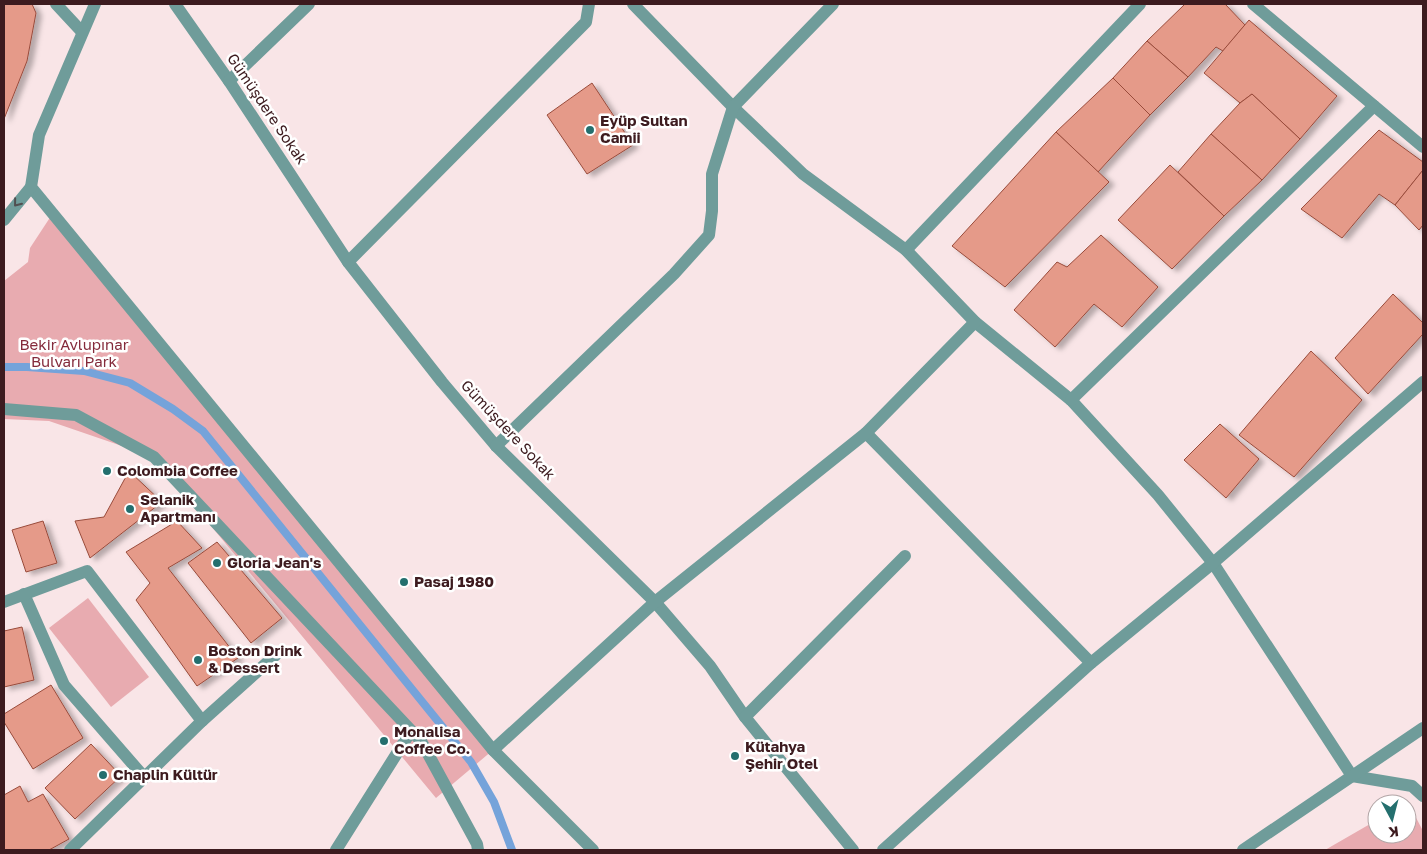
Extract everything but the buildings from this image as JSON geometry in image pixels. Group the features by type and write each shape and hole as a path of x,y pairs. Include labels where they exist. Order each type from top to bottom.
{"street":[{"path":"56,4 82,32"},
{"path":"4,220 31,187 40,135 95,4"},
{"name":"Gümüşdere Sokak","path":"175,4 230,81 348,262 442,382 496,446 655,602 710,666 745,717 853,850"},
{"path":"230,81 309,4"},
{"path":"348,262 586,22 588,4"},
{"path":"634,4 733,107 803,174 906,250 975,322 1071,400 1158,495 1213,563 1352,776 1412,786 1423,796"},
{"path":"496,446 674,274 708,235 712,211 712,174 733,107 832,4"},
{"path":"906,250 1140,4"},
{"path":"1253,4 1423,147"},
{"path":"1071,400 1374,106"},
{"path":"31,187 493,750 593,850"},
{"path":"493,750 655,602 866,433 975,322"},
{"path":"883,850 1091,663 1213,563 1423,382"},
{"path":"4,410 76,415 154,457 421,741 477,844 478,850"},
{"path":"866,433 1091,663"},
{"path":"745,717 905,556"},
{"path":"4,602 87,571 202,721"},
{"path":"24,594 64,685 144,777"},
{"path":"70,850 202,721 279,652"},
{"path":"1243,850 1423,728"},
{"path":"336,850 411,731"}],"green space":[{"name":"Bekir Avlupınar Bulvarı Park","path":"51,216 493,750 436,798 154,457 49,421 4,419 4,281 28,262 30,248"},
{"path":"88,598 149,677 111,707 49,628"},
{"path":"1417,820 1423,831 1423,850 1325,850 1367,826 1367,844 1417,844"}],"waterway":[{"path":"4,367 84,371 130,383 173,409 203,431 471,762 494,802 512,850"}],"place":[{"name":"Eyüp Sultan Camii","path":"590,130"},
{"name":"Colombia Coffee","path":"107,471"},
{"name":"Selanik Apartmanı","path":"130,509"},
{"name":"Gloria Jean's","path":"217,563"},
{"name":"Pasaj 1980","path":"404,582"},
{"name":"Boston Drink & Dessert","path":"198,660"},
{"name":"Monalisa Coffee Co.","path":"384,741"},
{"name":"Kütahya Şehir Otel","path":"735,756"},
{"name":"Chaplin Kültür","path":"103,775"}]}
